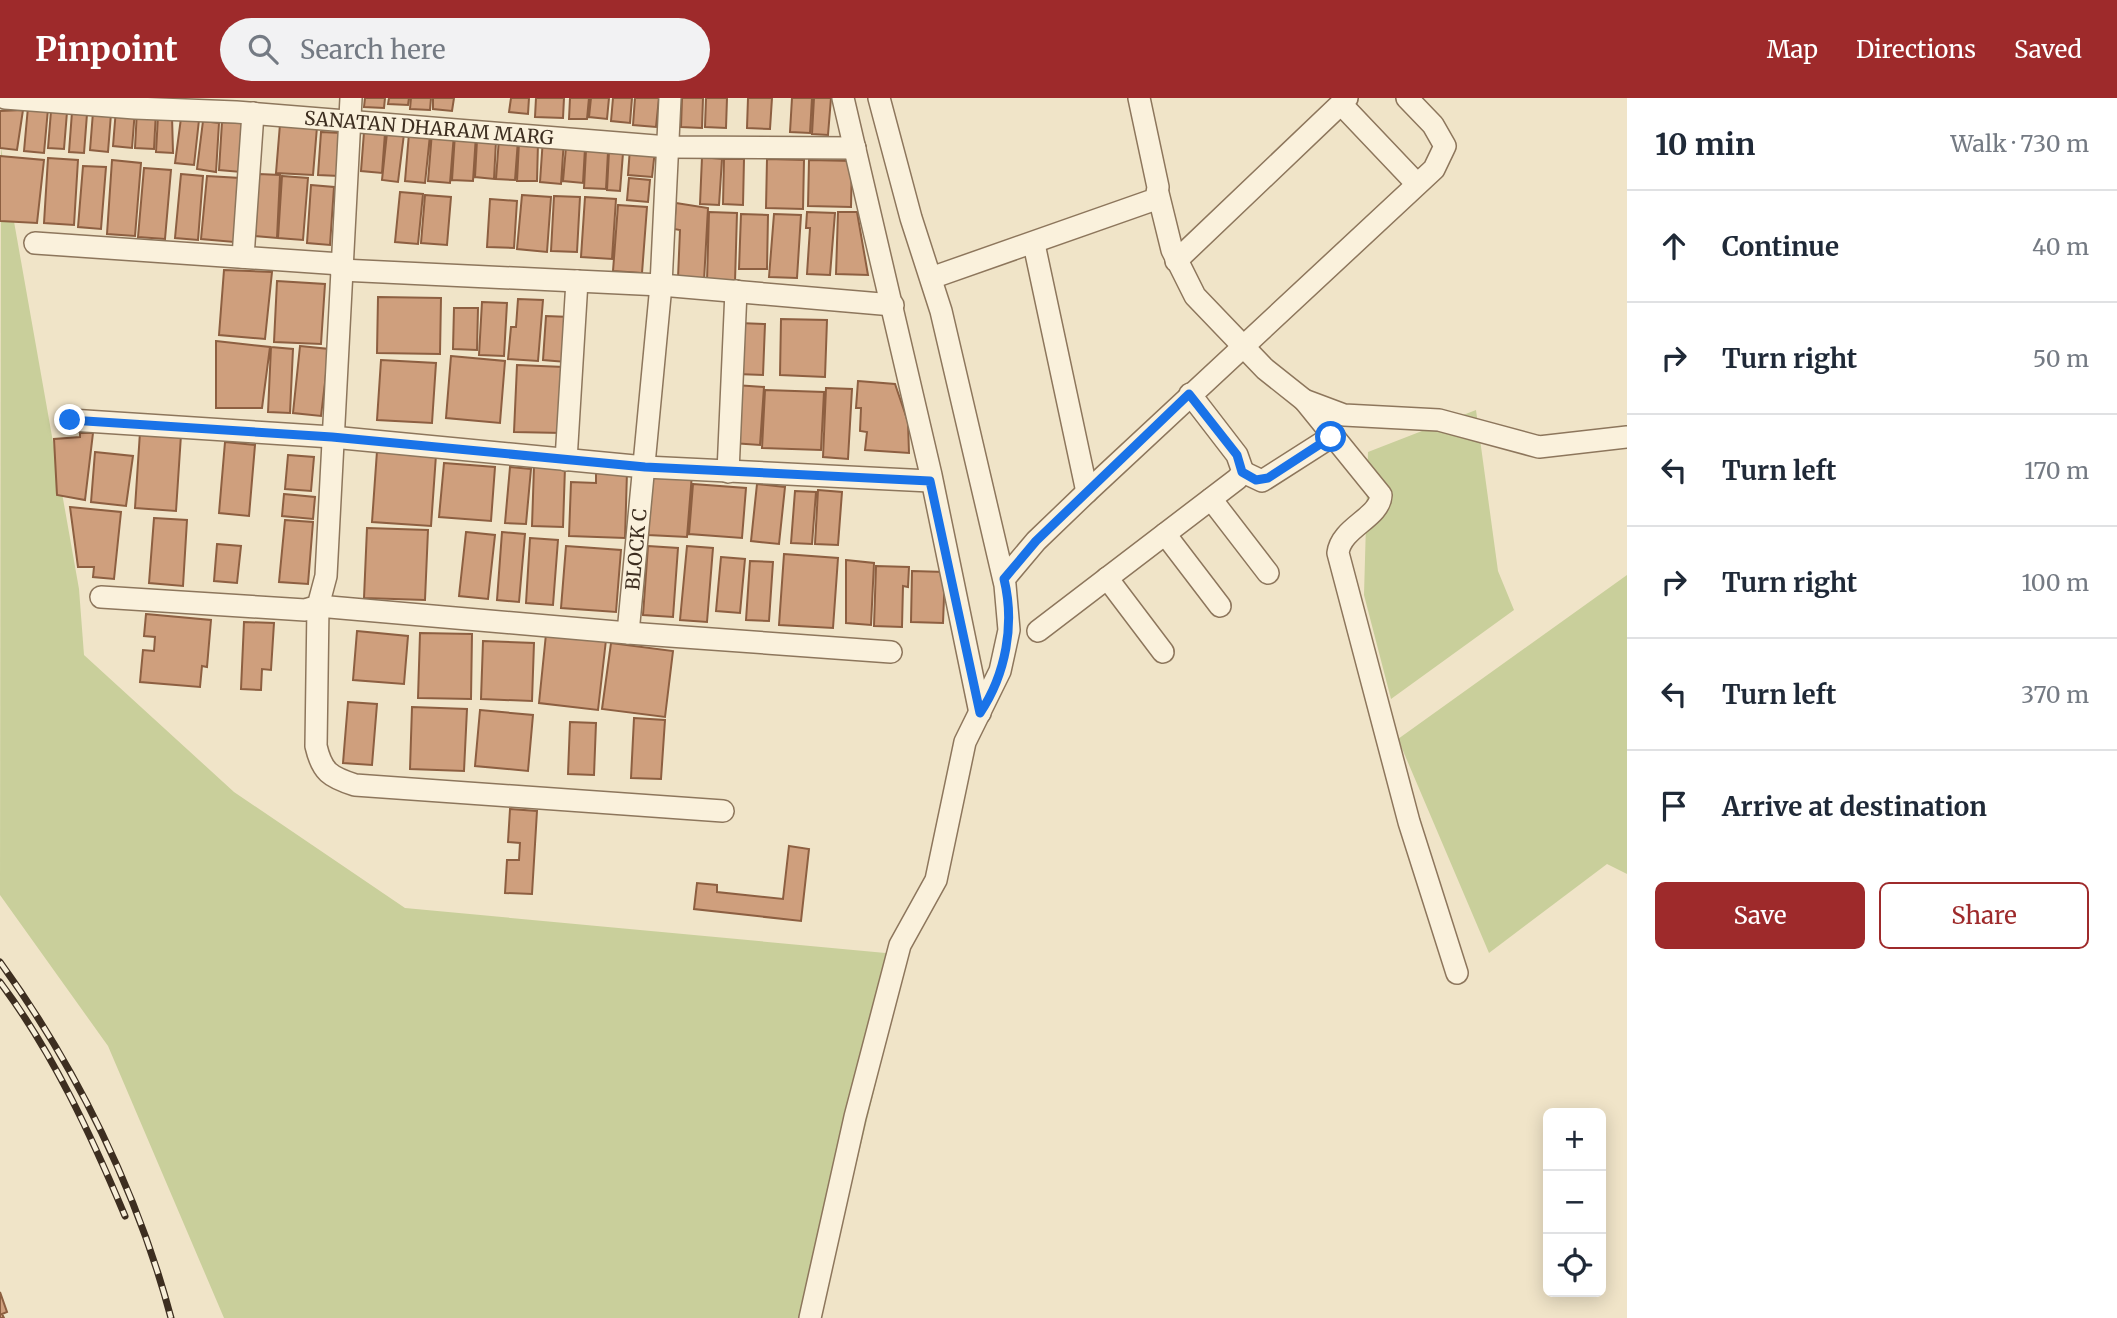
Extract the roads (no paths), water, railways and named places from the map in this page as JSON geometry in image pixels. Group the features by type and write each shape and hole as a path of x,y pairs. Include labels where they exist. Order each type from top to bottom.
{"street":[{"name":"SANATAN DHARAM MARG","path":"5,98 242,108 349,122 668,147 855,148"},
{"path":"351,98 326,576 317,606 316,746 321,767 330,777 355,785 723,811"},
{"name":"BLOCK C","path":"628,634 660,285 670,98"},
{"path":"843,98 893,305 980,713"},
{"path":"810,1318 855,1117 900,946 936,880 965,742 993,690 1006,648 1009,615 1004,579 931,278 911,218 879,98"},
{"path":"1139,98 1158,193 1176,261 1195,296 1265,369 1304,400 1331,437 1381,495 1378,504 1343,538 1338,552 1409,822 1457,973"},
{"path":"1004,579 1036,541 1189,394 1434,169 1445,146 1433,125 1407,98"},
{"path":"1176,261 1344,101 1417,184"},
{"path":"242,108 243,257"},
{"path":"931,278 1150,203 1158,193"},
{"path":"35,243 243,257 341,267 660,285 893,305"},
{"path":"1034,244 1087,492"},
{"path":"566,460 576,281"},
{"path":"728,472 736,291"},
{"path":"1189,394 1237,455 1242,472 1262,481 1331,437"},
{"path":"1304,400 1344,415 1439,420 1539,447 1593,443 1627,437"},
{"path":"70,420 332,437 645,467 930,481"},
{"path":"1038,631 1211,499 1242,472"},
{"path":"1211,499 1269,573"},
{"path":"1165,534 1220,606"},
{"path":"1107,578 1163,652"},
{"path":"101,597 305,610 317,606 628,634 891,652"}],"railway":[{"path":"0,962 54,1044 102,1132 141,1224 171,1318"},
{"path":"0,982 37,1037 70,1095 125,1216"}]}
